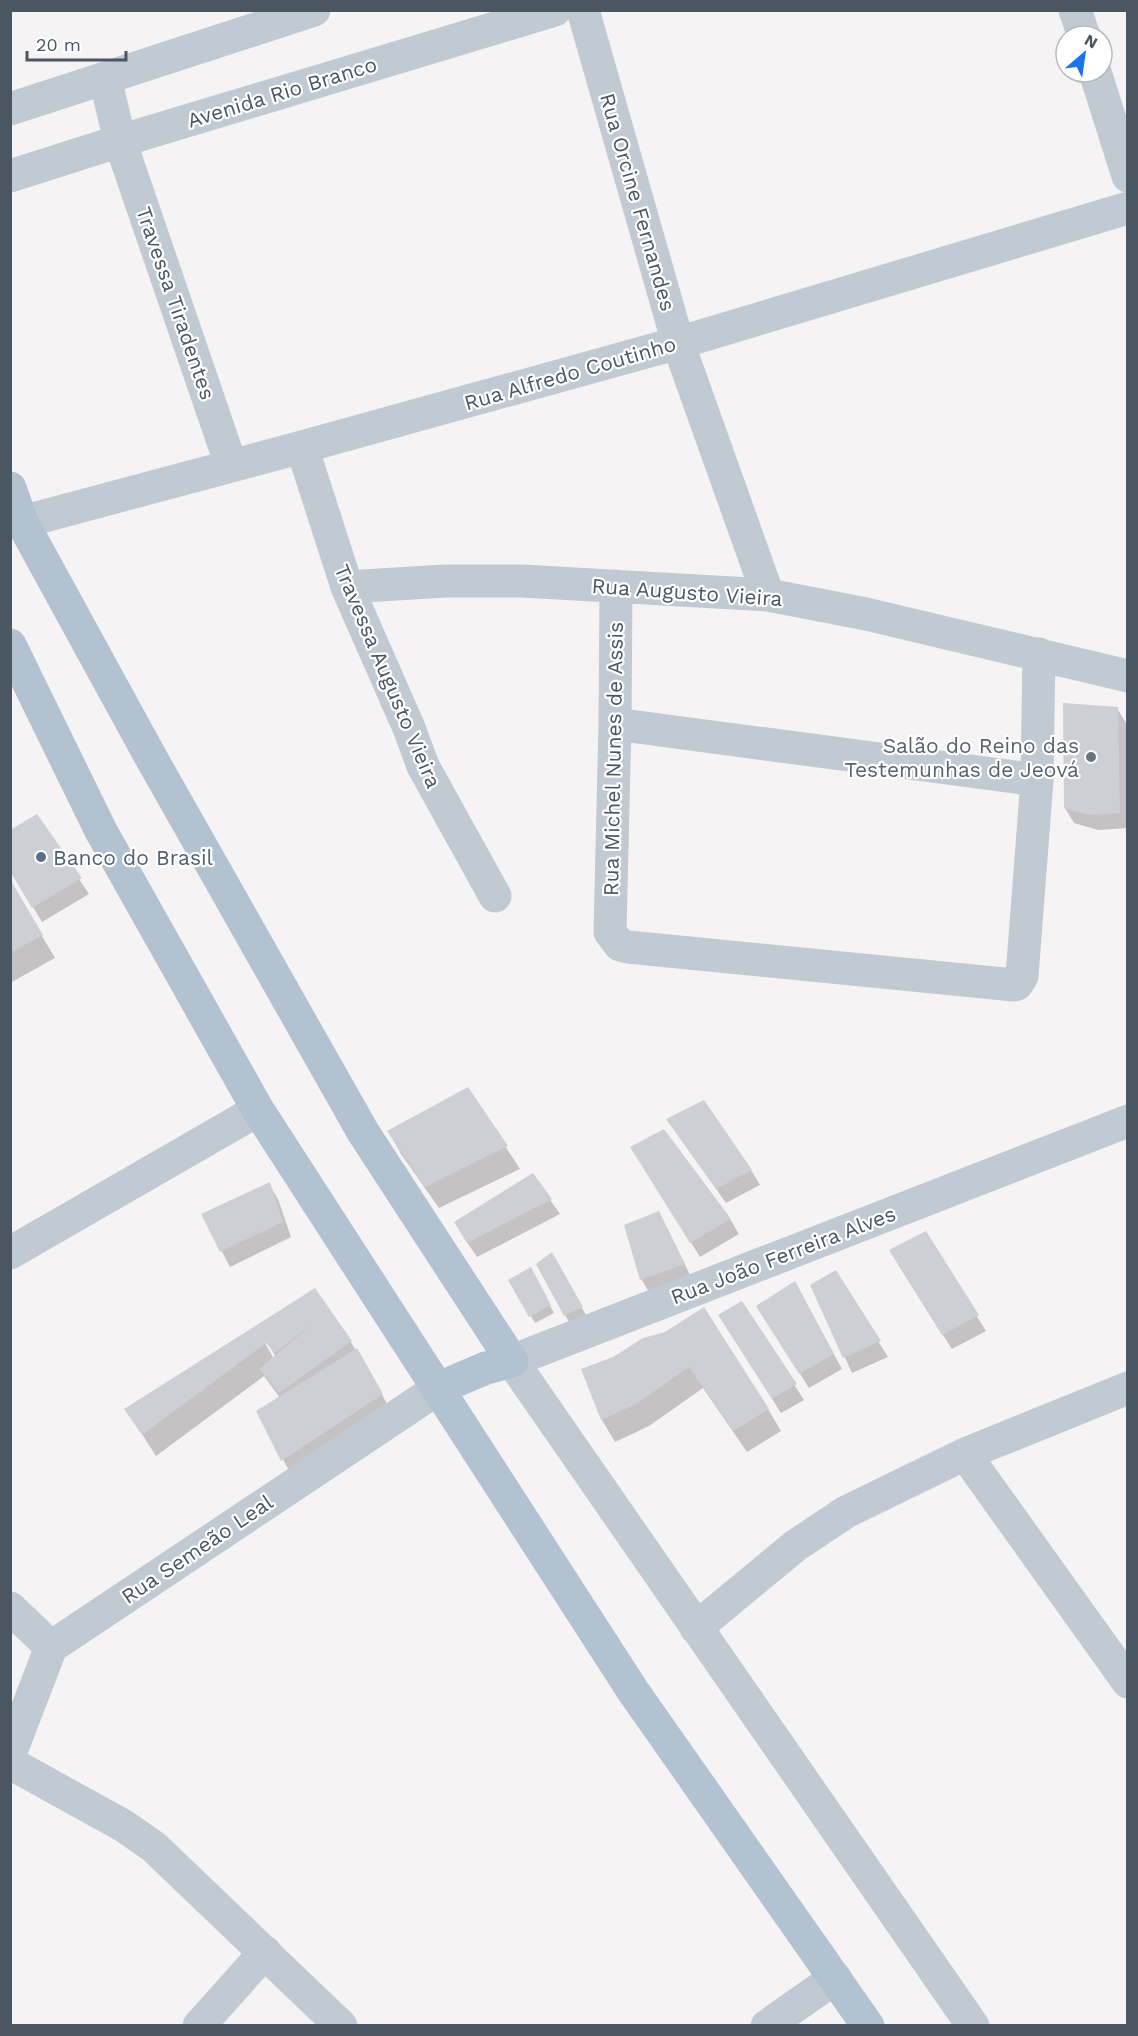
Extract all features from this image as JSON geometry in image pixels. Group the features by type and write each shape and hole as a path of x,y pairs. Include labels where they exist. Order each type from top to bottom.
{"main road":[{"path":"10,488 16,524 363,1132 512,1360"},
{"path":"10,645 19,687 258,1110 633,1691 868,2025"},
{"name":"Rua João Ferreira Alves","path":"439,1389 486,1368 512,1360"}],"street":[{"path":"10,110 314,10"},
{"name":"Avenida Rio Branco","path":"10,176 555,10"},
{"name":"Rua Orcine Fernandes","path":"583,10 678,343 768,595"},
{"name":"Travessa Tiradentes","path":"105,78 120,141 231,465"},
{"path":"1099,84 1128,176"},
{"name":"Rua Alfredo Coutinho","path":"16,524 678,343 1128,208"},
{"name":"Travessa Augusto Vieira","path":"302,447 347,587 409,728 423,766 495,896"},
{"name":"Rua Augusto Vieira","path":"347,587 445,581 522,581 768,595 866,614 1128,676"},
{"name":"Rua Michel Nunes de Assis","path":"616,586 610,932 620,945 1014,986 1022,976 1037,780"},
{"path":"615,724 1037,780 1039,654"},
{"path":"10,1253 258,1110"},
{"name":"Rua João Ferreira Alves","path":"512,1360 1125,1127"},
{"path":"512,1360 974,2025"},
{"path":"696,1628 795,1546 846,1512 965,1454 1128,1388"},
{"name":"Rua Semeão Leal","path":"51,1647 439,1389"},
{"path":"965,1454 1128,1682"},
{"path":"10,1608 51,1647 10,1754"},
{"path":"10,1763 124,1826 154,1847 341,2025"},
{"path":"199,2025 265,1952"},
{"path":"767,2025 835,1978"}],"building":[{"name":"Salão do Reino das Testemunhas de Jeová","path":"1063,703 1118,707 1120,813 1088,815 1064,808"},
{"path":"37,814 82,878 32,908 10,871 10,830"},
{"path":"10,879 43,935 10,953"},
{"path":"468,1087 508,1146 425,1187 387,1131"},
{"path":"704,1100 752,1170 716,1189 666,1119"},
{"path":"664,1129 731,1219 690,1243 630,1147"},
{"path":"533,1173 552,1199 467,1243 454,1222"},
{"path":"270,1182 283,1222 220,1252 201,1214"},
{"path":"659,1211 685,1264 640,1280 624,1225"},
{"path":"926,1231 979,1315 942,1335 889,1250"},
{"path":"552,1252 583,1307 564,1316 536,1264"},
{"path":"531,1267 551,1305 529,1317 508,1280"},
{"path":"836,1270 881,1341 843,1358 810,1285"},
{"path":"795,1281 834,1354 799,1374 756,1306"},
{"path":"315,1288 352,1341 279,1393 259,1369 317,1320 275,1353 266,1343 142,1435 124,1409"},
{"path":"742,1301 797,1384 772,1399 718,1315"},
{"path":"704,1307 769,1409 733,1431 689,1367 636,1404 601,1420 581,1369 613,1357 643,1338 665,1332"},
{"path":"357,1348 383,1394 281,1461 256,1411"}],"place":[{"name":"Salão do Reino das Testemunhas de Jeová","path":"1091,757"},
{"name":"Banco do Brasil","path":"41,857"}]}
